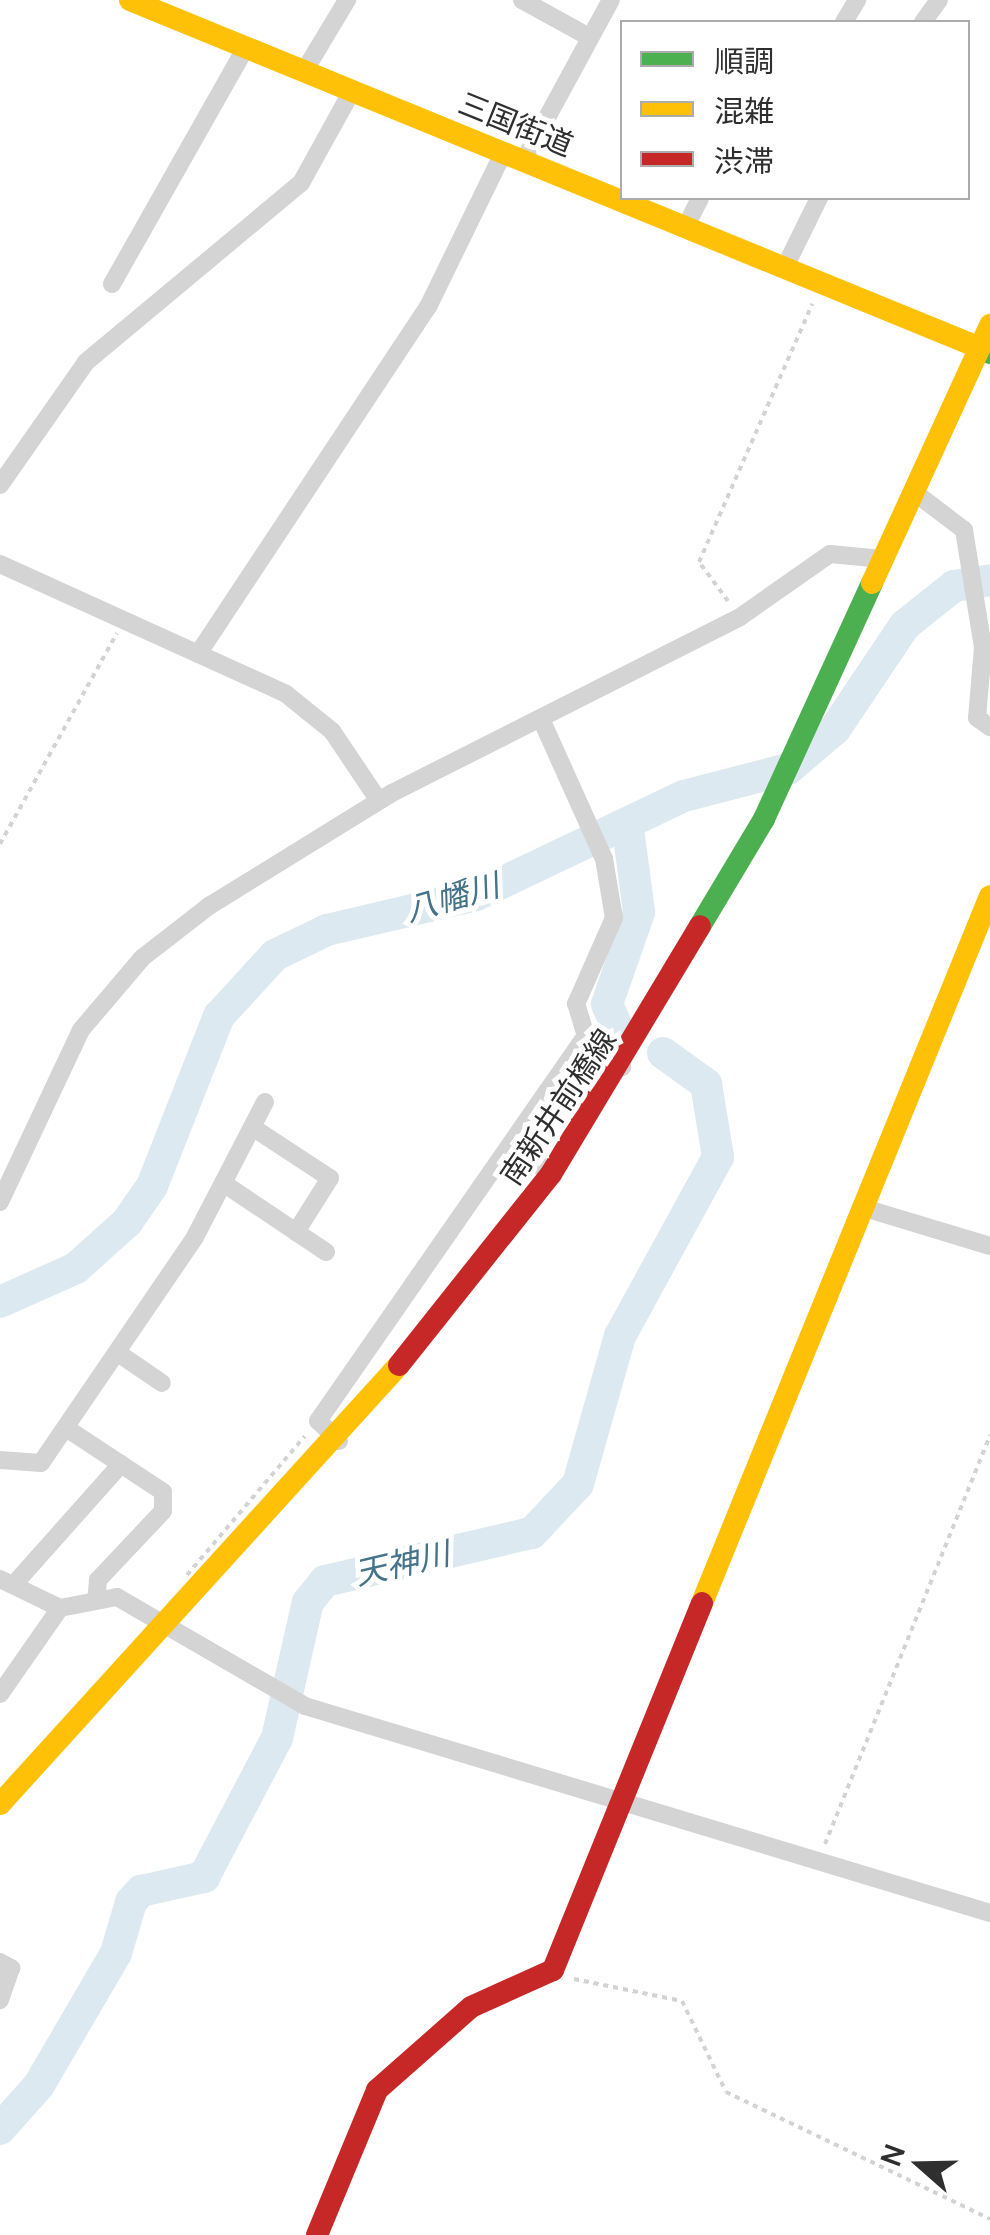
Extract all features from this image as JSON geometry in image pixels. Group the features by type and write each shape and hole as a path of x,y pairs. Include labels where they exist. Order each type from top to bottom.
{"street":[{"name":"三国街道","path":"130,0 620,198"},
{"path":"305,70 346,0"},
{"path":"522,0 589,37"},
{"path":"198,654 428,307 514,156 611,0"},
{"path":"924,20 939,0"},
{"path":"112,284 246,46"},
{"path":"0,485 86,362 301,182 353,89"},
{"name":"三国街道","path":"626,200 983,350"},
{"path":"687,224 699,200"},
{"path":"786,266 818,200"},
{"name":"南新井前橋線","path":"1,1801 339,1441 551,1174 622,1067 764,819 983,350 990,326"},
{"path":"914,492 964,530 979,602 976,707 990,726"},
{"path":"0,1202 8,1163 80,1030 142,958 378,801 543,723 740,617 830,554 883,559"},
{"path":"0,564 286,694 332,730 378,801"},
{"path":"339,1441 318,1421 516,1148 582,1045 576,1004 614,918 604,860 543,723"},
{"path":"317,2235 377,2090 470,2007 553,1970 990,896"},
{"path":"582,1045 622,1067"},
{"path":"0,1460 41,1463 118,1354 223,1184 265,1102"},
{"path":"252,1128 330,1178 296,1232"},
{"path":"516,1148 551,1174"},
{"path":"223,1184 326,1252"},
{"path":"861,1207 990,1246"},
{"path":"118,1354 162,1382"},
{"path":"66,1428 164,1492 163,1512 98,1580 96,1601"},
{"path":"121,1464 8,1580 60,1608 117,1597 306,1706 990,1913"},
{"path":"0,1694 60,1608"},
{"path":"0,1962 11,1968 0,2000"}],"path":[{"path":"740,617 699,562 823,281"},
{"path":"0,844 124,620"},
{"path":"200,1591 184,1571 318,1421"},
{"path":"818,1863 990,1435"},
{"path":"553,1970 682,2001 726,2092 990,2219"}],"waterway":[{"name":"八幡川","path":"0,1302 76,1268 127,1222 152,1186 219,1016 275,955 327,930 476,895 684,796 788,769 835,729 905,625 954,586 990,580"},
{"name":"天神川","path":"618,1029 607,1004 639,912 628,828"},
{"name":"天神川","path":"0,2129 39,2085 116,1953 131,1902 141,1891 204,1877 277,1738 308,1602 325,1581 532,1533 578,1484 620,1336 718,1157 706,1084 663,1053"}],"traffic: fast":[{"path":"980,348 990,353"},
{"path":"700,926 764,819 872,583"}],"traffic: slow":[{"path":"130,0 980,348"},
{"path":"872,583 990,325"},
{"path":"702,1603 990,896"},
{"path":"0,1804 399,1365"}],"traffic: jam":[{"path":"399,1365 551,1174 700,926"},
{"path":"317,2235 377,2090 471,2007 553,1970 702,1603"}]}
